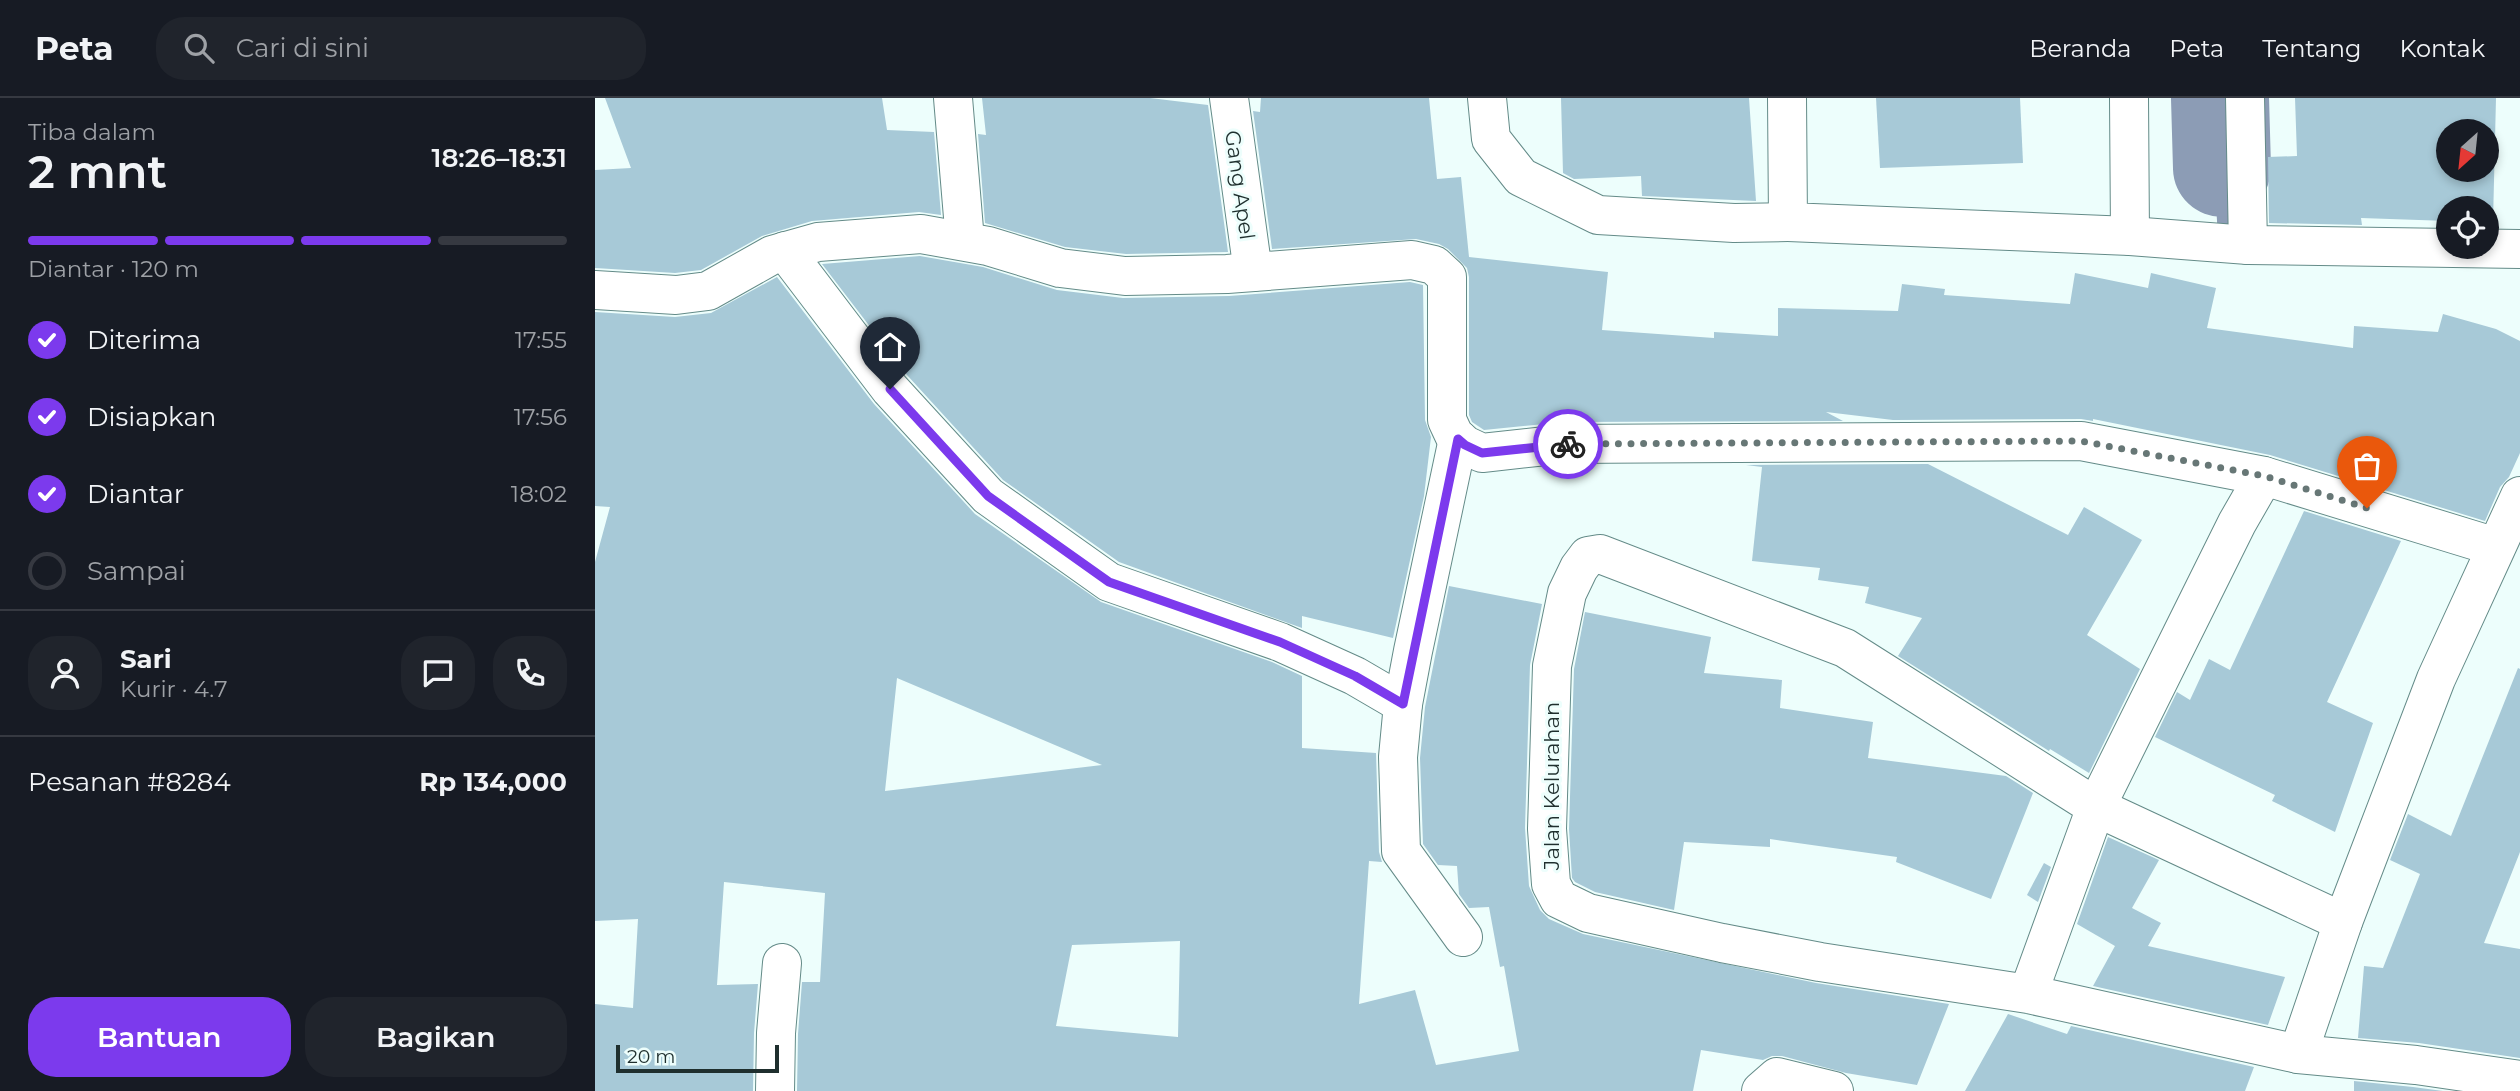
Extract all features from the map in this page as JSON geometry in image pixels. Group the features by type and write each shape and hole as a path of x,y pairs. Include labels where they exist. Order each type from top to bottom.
{"street":[{"path":"953,98 965,241"},
{"name":"Gang Apel","path":"1229,98 1252,272"},
{"path":"1487,98 1491,139 1521,177 1598,215 1734,223 1788,222 2130,236 2248,245 2520,249"},
{"path":"1787,98 1788,222"},
{"path":"2129,98 2130,236"},
{"path":"2245,98 2248,245"},
{"path":"595,290 676,295 708,291 772,255 818,242 921,234 965,241 1060,268 1112,275 1252,272 1412,260 1434,265 1447,277 1447,420 1458,439 1482,453 1564,444 2081,441 2264,476 2496,547"},
{"path":"785,251 890,389 988,496 1109,582 1280,642 1355,676 1403,704"},
{"path":"1458,439 1403,704 1398,757 1401,851 1463,937"},
{"path":"2264,476 2237,523 2096,807 2028,994 2199,1034 2415,1078 2520,1080"},
{"path":"2298,1054 2343,922 2436,679 2520,496"},
{"name":"Jalan Kelurahan","path":"2028,994 1820,962 1722,943 1588,913 1559,899 1551,884 1547,829 1552,666 1567,593 1588,556 1600,554 1845,648 2096,807"},
{"path":"2096,807 2343,922"},
{"path":"775,1091 776,1033 782,962"},
{"path":"1761,1091 1777,1077 1834,1091"}],"building":[{"path":"605,98 882,98 887,130 934,132 941,215 919,212 812,221 762,236 701,270 675,273 595,268 595,170 631,168"},
{"path":"982,98 1150,98 1208,105 1228,252 1126,254 1065,247 985,223 978,134 986,135"},
{"path":"1261,98 1429,98 1437,179 1461,177 1469,257 1608,272 1602,330 1714,338 1714,332 1778,336 1778,308 1898,311 1902,284 1945,289 1944,295 2070,304 2075,273 2148,288 2151,273 2216,288 2207,328 2353,348 2354,326 2438,332 2443,314 2496,329 2520,341 2520,453 2509,477 2500,487 2485,521 2270,455 2093,419 1893,420 1826,412 1843,421 1564,422 1484,430 1472,422 1469,415 1467,268 1448,249 1416,239 1272,249 1253,111 1260,112"},
{"path":"1561,98 1749,98 1756,201 1642,196 1641,176 1574,179 1563,173"},
{"path":"1876,98 2020,98 2023,163 1880,168"},
{"path":"2295,98 2496,98 2495,119 2436,119 2436,182 2494,182 2494,196 2436,196 2436,221 2361,218 2362,225 2269,223 2268,157 2297,156"},
{"path":"920,256 983,267 1057,290 1123,298 1229,296 1410,282 1423,285 1425,420 1431,437 1424,496 1393,638 1302,616 1302,628 1119,562 1003,480 907,375 822,264"},
{"path":"777,277 874,404 975,514 1101,602 1272,662 1302,676 1302,748 1376,753 1379,852 1382,862 1369,861 1359,1004 1415,990 1436,1065 1519,1051 1504,966 1500,967 1489,907 1469,908 1459,894 1457,866 1438,865 1423,844 1420,758 1425,707 1449,586 1542,604 1530,665 1525,828 1529,886 1540,910 1549,919 1583,934 1816,983 1949,1004 1917,1085 1846,1073 1782,1056 1763,1060 1701,1050 1693,1091 797,1091 802,982 820,982 825,893 724,882 717,985 758,984 753,1091 595,1091 595,1004 633,1008 638,919 595,921 595,562 610,507 595,506 595,312 675,317 711,313","holes":["897,678 1102,765 885,791","1180,941 1178,1037 1056,1026 1072,945"]},
{"path":"1928,464 2068,535 2084,507 2142,540 2087,635 2140,669 2089,773 2050,749 2049,751 1898,656 1922,618 1865,603 1869,587 1818,580 1820,568 1752,561 1762,467 1746,465"},
{"path":"2304,511 2401,541 2327,702 2373,723 2335,832 2272,801 2275,795 2155,737 2177,692 2190,700 2209,659 2230,670"},
{"path":"1585,612 1711,637 1704,673 1782,680 1780,708 1873,722 1868,758 2006,776 2033,793 1991,899 1896,862 1897,857 1770,839 1770,847 1684,842 1674,910 1595,892 1575,882 1572,878 1569,829 1574,669"},
{"path":"2518,668 2520,852 2484,943 2520,949 2520,1058 2419,1043 2358,1038 2364,966 2383,968 2420,874 2390,860 2408,814 2451,836"},
{"path":"2108,837 2159,860 2132,908 2161,923 2148,946 2285,977 2268,1025 2093,986 2115,946 2077,924"},
{"path":"2044,863 2051,867 2038,902 2027,895"},
{"path":"2008,1014 2067,1034 2071,1026 2254,1067 2245,1091 1965,1091"},
{"path":"2354,1081 2413,1087 2443,1091 2354,1091"}],"waterway":[{"path":"2220,98 2222,168"},
{"path":"2222,168 2226,238 2234,239"}],"way so far":[{"path":"1568,444 2081,441 2264,476 2367,508"}],"route":[{"path":"890,389 988,496 1109,582 1280,642 1355,676 1403,704 1458,439 1482,453 1568,444"}]}
